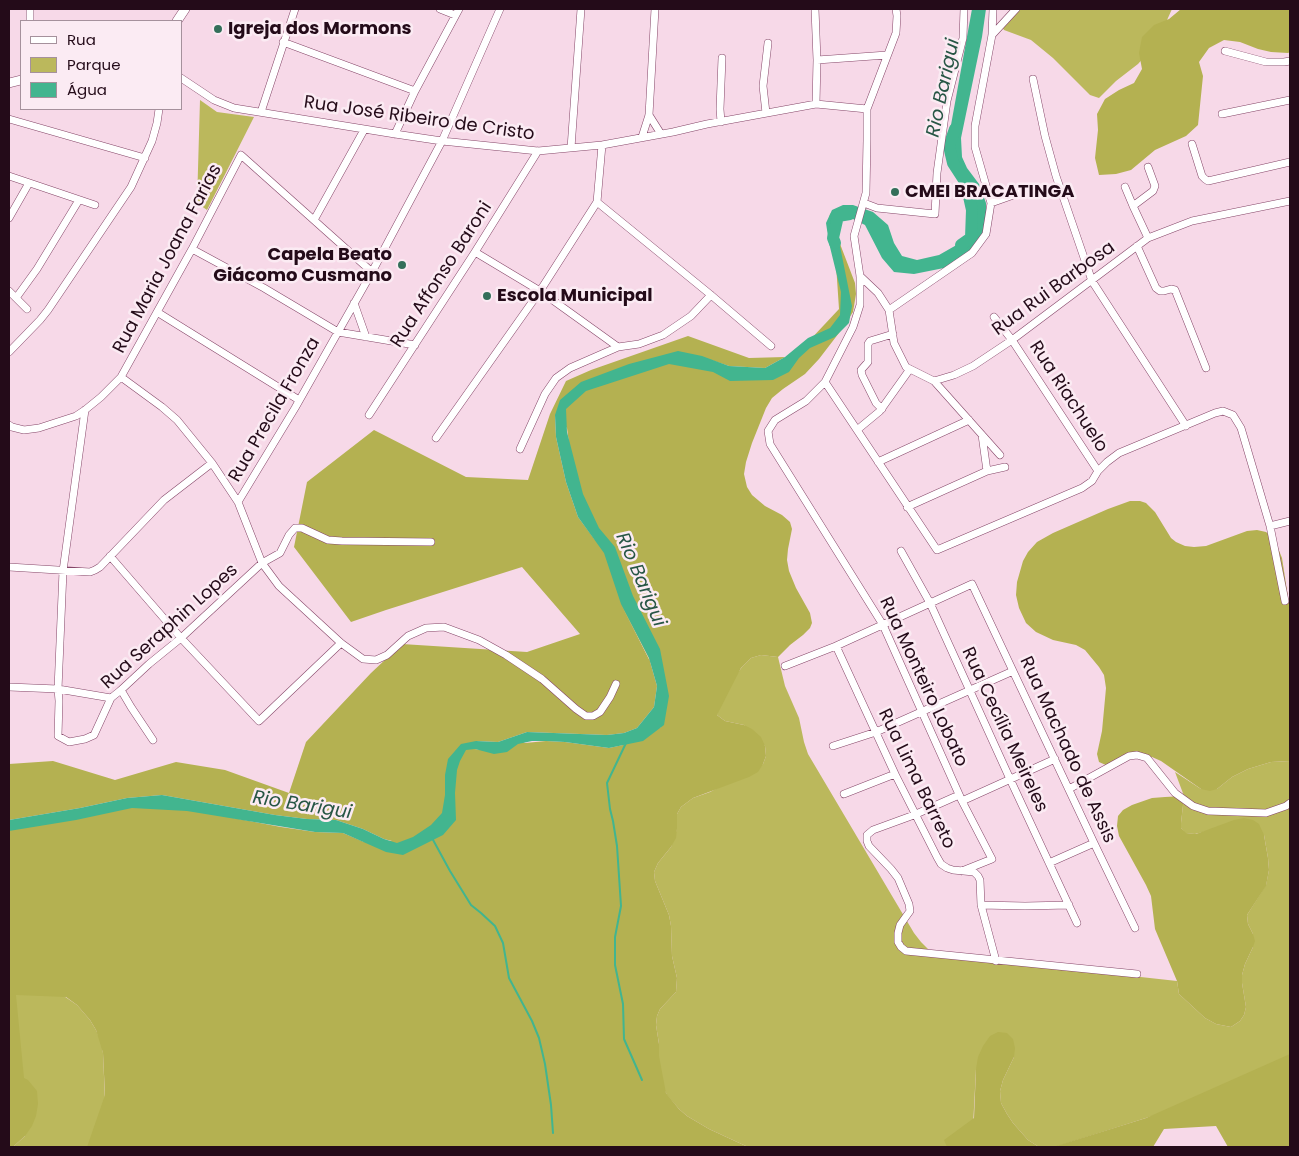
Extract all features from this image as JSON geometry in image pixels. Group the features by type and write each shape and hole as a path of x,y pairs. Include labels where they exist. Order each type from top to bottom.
{"main road":[{"path":"178,20 185,9"}],"street":[{"path":"261,112 295,9"},
{"path":"395,134 457,12 440,9"},
{"name":"Rua Precila Fronza","path":"238,502 372,272 442,141 500,9"},
{"path":"571,148 581,9"},
{"path":"642,137 649,115 655,9"},
{"path":"815,9 816,104"},
{"path":"896,9 896,33 867,108 866,193 854,236 860,276 860,305 853,327 825,382 907,507 937,550 1082,488 1092,481 1098,471 1119,453 1215,413 1224,412 1233,415 1242,428 1270,526 1286,601"},
{"path":"864,205 935,214 937,173 944,119 963,38 964,9"},
{"path":"889,310 972,253 986,234 991,203 975,147 975,126 992,35 993,9"},
{"path":"992,35 1016,9"},
{"path":"283,42 416,91"},
{"path":"766,113 763,86 768,43"},
{"path":"1225,51 1266,62 1290,61"},
{"path":"817,60 887,56"},
{"path":"721,122 722,58"},
{"name":"Rua José Ribeiro de Cristo","path":"182,79 214,100 234,108 442,141 538,150 602,145 816,104 867,108"},
{"path":"1033,79 1056,176 1092,281 1186,426"},
{"path":"1222,114 1290,100"},
{"path":"9,352 48,310 131,187 152,141 160,110"},
{"path":"649,115 661,134"},
{"path":"9,120 145,158"},
{"path":"364,130 314,220 372,272"},
{"path":"1192,144 1202,176 1208,181 1290,162"},
{"path":"436,438 540,291 597,202 602,145"},
{"name":"Rua Affonso Baroni","path":"369,415 475,252 538,150"},
{"name":"Rua Maria Joana Farias","path":"9,425 24,430 39,428 76,416 121,377 192,250 240,155 314,220"},
{"path":"1132,206 1153,191 1155,186 1148,167"},
{"path":"9,176 95,205"},
{"path":"9,218 29,183"},
{"path":"1125,187 1148,238"},
{"path":"991,203 1025,190"},
{"path":"16,298 38,269 79,200"},
{"name":"Rua Rui Barbosa","path":"934,381 967,369 1012,340 1148,238 1192,221 1290,201"},
{"path":"597,202 770,346"},
{"path":"1137,246 1156,288 1160,291 1175,290 1206,368"},
{"path":"192,250 264,288 338,332 415,345"},
{"path":"475,252 540,291 618,347"},
{"path":"860,276 878,293 889,310 894,343 906,367 934,381 1000,455"},
{"path":"9,291 27,309"},
{"path":"520,449 545,394 556,378 570,368 618,347 639,344 663,335 691,316 711,295"},
{"path":"354,303 366,337"},
{"path":"157,312 299,400"},
{"name":"Rua Riachuelo","path":"994,317 1012,340 1098,471"},
{"path":"882,409 876,403 862,375 862,370 868,362 868,344 870,341 893,334"},
{"path":"857,430 882,409 910,369"},
{"path":"121,377 177,420 212,463 238,502 262,563 279,586 341,643 363,659 376,660 388,655 408,636 426,628 444,627 479,640 506,655 542,679 586,716 593,716 600,712 616,684"},
{"name":"Rua Monteiro Lobato","path":"825,382 806,401 775,420 768,431 770,444 883,625 960,798 992,859 962,871"},
{"path":"58,689 63,571 85,410"},
{"path":"878,462 969,420"},
{"path":"982,435 987,471"},
{"path":"9,567 90,572 100,567 164,500 212,463"},
{"path":"907,507 987,471 1005,467"},
{"path":"1270,526 1290,522"},
{"name":"Rua Seraphin Lopes","path":"58,689 58,736 69,742 94,736 111,698 181,638 262,563 280,553 289,535 295,528 302,528 328,540 342,542 431,542"},
{"name":"Rua Cecília Meireles","path":"901,551 930,603 1077,923"},
{"path":"110,556 181,638 259,721 341,643"},
{"name":"Rua Machado de Assis","path":"930,603 972,584 1136,928"},
{"path":"785,666 836,646 930,603"},
{"name":"Rua Lima Barreto","path":"836,646 914,815 941,864 947,868 974,872 978,876 982,905 996,961"},
{"path":"833,746 876,732 1013,671"},
{"path":"9,687 58,689 111,698"},
{"path":"122,690 153,740"},
{"path":"1069,789 1129,756 1137,755 1147,758 1175,793 1193,806 1208,811 1266,813 1290,803"},
{"path":"1055,758 1010,780 873,830 867,835 869,846 898,878 908,904 910,911 900,925 898,942 906,951 1137,974"},
{"path":"844,794 895,774"},
{"path":"1049,862 1094,843"},
{"path":"982,905 1069,905"}],"green space":[{"path":"1013,9 1172,9 1163,29 1146,55 1099,98 1090,95 1053,58 1031,40 1004,30 999,22"},
{"path":"200,100 217,112 254,117 207,210 197,203"},
{"path":"761,655 778,657 785,686 799,718 808,754 914,933 929,950 942,955 1177,981 1179,994 1205,1018 1216,1024 1231,1027 1240,1021 1244,1015 1246,1007 1242,975 1253,947 1253,934 1248,924 1247,915 1266,885 1269,870 1268,858 1264,835 1207,831 1195,834 1185,833 1181,828 1184,796 1175,772 1201,789 1217,789 1232,777 1248,769 1271,762 1290,761 1290,1068 1243,1087 1055,1147 1039,1147 1028,1140 1013,1123 1001,1103 1000,1091 1003,1080 1014,1057 976,1069 973,1127 964,1147 748,1147 709,1129 687,1116 667,1095 661,1083 658,1069 657,1016 660,1009 676,992 677,978 672,956 669,915 655,881 654,872 658,863 671,847 677,829 677,814 681,807 693,798 710,792 763,764 766,756 765,746 744,725 725,721 717,715 718,706 726,689 742,667 751,658"},
{"path":"9,965 77,1005 96,1030 103,1053 107,1147 13,1147 25,1136 11,1072"}],"shaded area":[{"path":"1181,9 1290,9 1290,52 1271,52 1240,42 1224,40 1209,48 1199,62 1203,76 1198,125 1186,136 1155,150 1131,170 1116,174 1099,175 1095,158 1098,130 1097,114 1105,99 1134,83 1142,69 1139,53 1142,37 1154,25 1169,19"},
{"path":"836,210 839,219 836,226 837,236 855,283 856,294 853,312 819,359 805,374 772,398 752,443 744,474 747,487 752,495 790,522 792,529 787,560 789,571 810,613 812,623 803,635 778,657 761,655 751,658 741,668 717,715 725,721 744,725 752,729 761,737 765,746 766,756 763,764 758,772 749,777 693,798 681,807 677,814 676,838 658,863 654,872 655,881 669,915 672,956 677,978 676,992 660,1009 656,1025 659,1056 666,1093 687,1116 709,1129 748,1147 87,1147 105,1095 103,1053 96,1030 77,1005 66,997 16,995 24,1078 37,1091 38,1104 32,1126 25,1136 13,1147 9,1147 9,828 104,809 160,804 281,827 315,832 343,833 364,842 392,841 336,820 275,815 162,795 127,798 9,820 9,764 53,761 115,780 176,762 225,770 289,793 306,742 371,673 402,644 527,652 580,634 522,567 351,622 294,547 307,482 374,430 466,477 528,480 550,414 566,381 591,370 688,336 749,358 785,357 765,368 729,366 711,360 759,380 809,341 839,309 836,264 827,228 830,214","holes":["555,415 567,428 576,496 595,540 578,517 566,482 556,437","650,661 660,681 661,727 623,745 609,748 565,742 525,743 521,741 480,750 475,749 476,741 498,742 527,732 607,735 624,733 637,728 654,707 657,686"]},
{"path":"1130,501 1146,503 1155,512 1171,538 1185,546 1206,546 1247,531 1257,530 1266,532 1273,538 1282,558 1290,610 1290,761 1271,762 1248,769 1232,777 1217,789 1210,791 1201,789 1161,761 1152,757 1134,758 1108,766 1099,762 1097,754 1102,731 1106,688 1104,675 1085,650 1076,645 1053,640 1036,632 1026,623 1019,608 1016,595 1017,582 1023,561 1037,542 1053,533"},
{"path":"1184,796 1181,828 1186,833 1196,834 1244,818 1259,824 1264,835 1269,870 1266,886 1247,915 1248,924 1255,941 1242,975 1246,1007 1240,1021 1231,1027 1216,1024 1205,1018 1179,994 1177,981 1155,929 1151,896 1119,836 1118,816 1123,810 1152,798"},
{"path":"998,1032 1007,1033 1013,1039 1015,1048 1014,1057 1000,1091 1001,1103 1013,1123 1028,1140 1039,1147 947,1147 944,1140 974,1118 978,1057 990,1036"},
{"path":"1290,1054 1290,1147 1228,1147 1216,1126 1164,1129 1153,1147 1053,1147 1146,1118"}],"water":[{"path":"972,9 986,9 961,138 962,157 967,168 979,184 986,203 986,222 982,236 971,250 944,268 914,274 894,272 882,258 865,225 847,216 835,221 852,306 849,323 835,337 810,348 799,358 789,372 773,380 730,381 713,372 669,364 586,391 566,409 567,432 583,494 599,528 615,547 633,596 660,649 669,696 664,725 643,741 609,748 565,742 532,741 518,744 507,752 494,754 475,749 466,750 457,770 455,793 456,820 443,835 403,855 386,852 343,833 315,832 187,811 132,808 76,820 9,831 9,820 127,798 162,795 275,815 336,820 397,843 413,837 431,825 442,813 448,759 461,744 476,741 498,742 527,732 607,735 624,733 637,728 654,707 657,686 649,658 621,604 604,553 578,517 566,482 556,437 555,415 560,400 581,382 629,364 678,351 702,356 729,366 765,368 785,357 808,338 830,328 840,315 841,292 826,223 832,210 843,205 853,205 873,212 888,225 894,243 902,256 917,260 939,255 960,243 971,233 974,212 970,185 952,158 949,136"}],"waterway":[{"name":"Rio Barigui","path":"955,129 949,146 953,163 966,183 972,210 971,238 961,245"},
{"name":"Rio Barigui","path":"835,243 833,238 838,216 850,214"},
{"path":"626,743 607,783 617,846 621,906 615,937 615,965 623,1004 624,1039 642,1080"},
{"path":"432,838 471,905 495,926 503,943 509,978 539,1038 545,1064 553,1133"}],"place":[{"name":"Igreja dos Mormons","path":"218,29"},
{"name":"CMEI BRACATINGA","path":"895,192"},
{"name":"Capela Beato Giácomo Cusmano","path":"402,265"},
{"name":"Escola Municipal","path":"487,296"}]}
